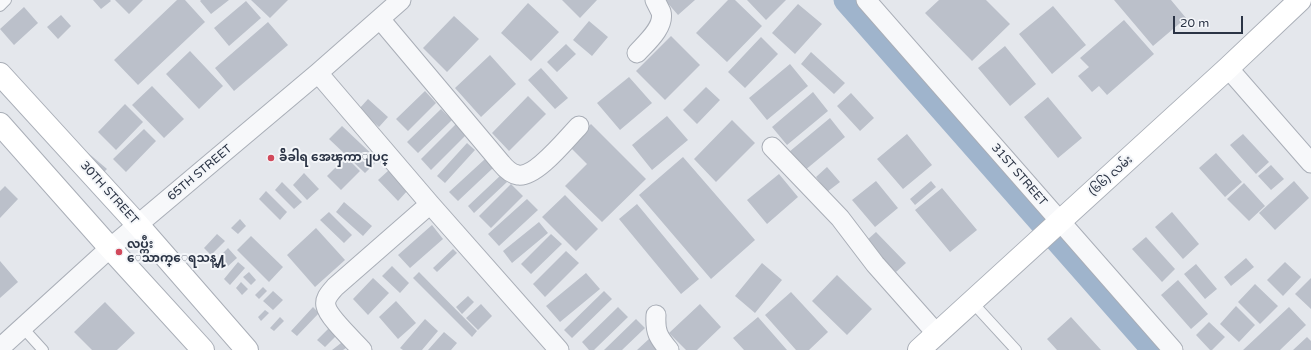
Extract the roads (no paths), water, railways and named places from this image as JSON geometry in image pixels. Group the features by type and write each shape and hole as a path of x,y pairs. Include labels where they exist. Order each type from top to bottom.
{"main road":[{"name":"(၆၆) လမ်း","path":"919,350 1027,253 1300,0"},
{"name":"30TH STREET","path":"0,74 138,225 247,350"},
{"path":"0,124 203,350"}],"street":[{"name":"65TH STREET","path":"0,348 110,248 318,73 401,0"},
{"path":"637,53 660,24 661,13 655,0"},
{"name":"31ST STREET","path":"866,0 1053,228 1173,350"},
{"path":"380,19 501,163 516,175 523,176 529,174 545,162 579,126"},
{"path":"1228,68 1311,163"},
{"path":"318,73 430,204 559,350"},
{"path":"772,147 840,218 875,264 937,334"},
{"path":"362,350 330,314 326,305 328,295 335,287 430,204"},
{"path":"656,315 658,336 669,350"}],"lane":[{"path":"0,6 6,0"},
{"path":"972,302 1016,350"},
{"path":"23,328 43,350"}],"waterway":[{"path":"846,0 1154,350"}],"place":[{"name":"ခ်ိခါရ အေၾကာျပင္","path":"271,158"},
{"name":"လပ္ကီး ေသာက္ေရသန္႔","path":"119,252"}]}
